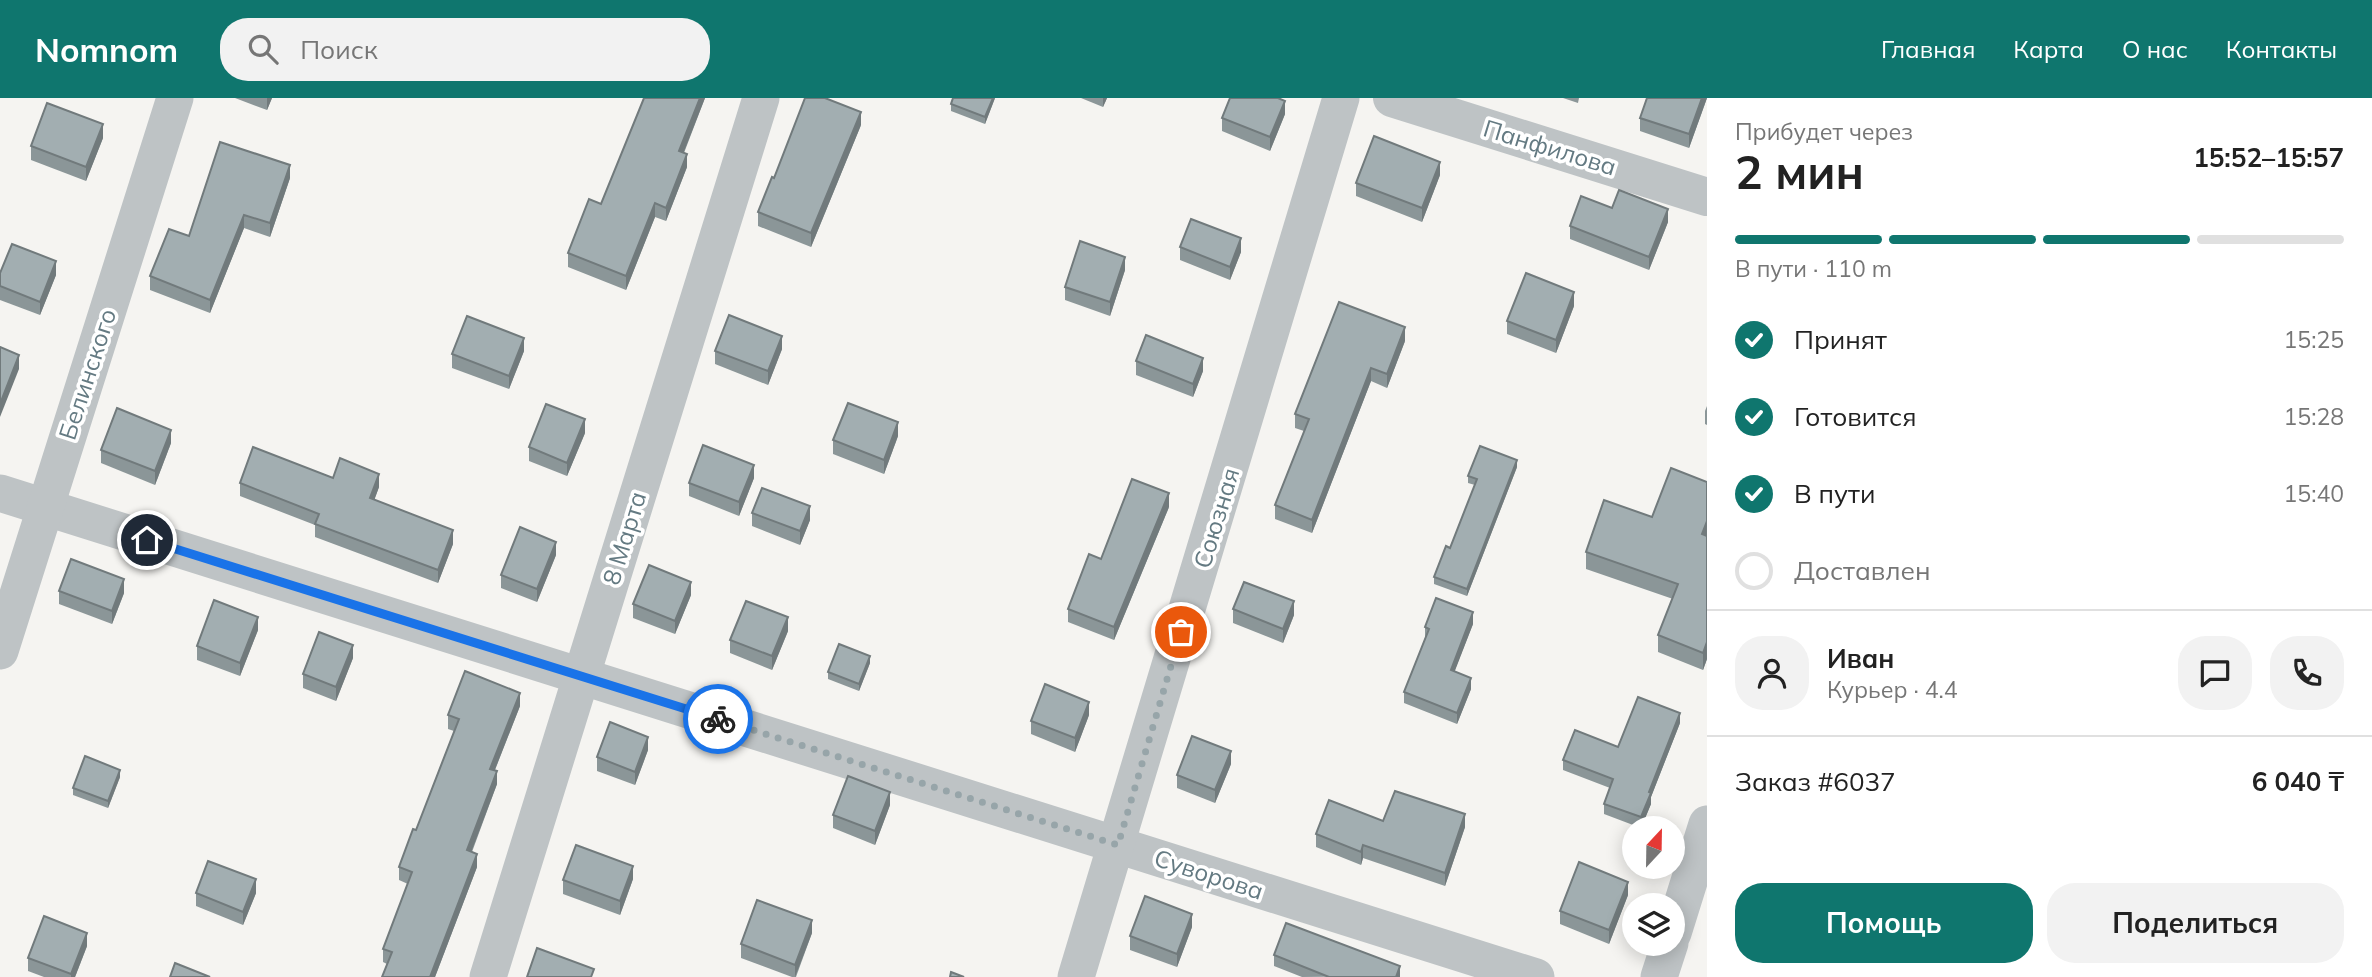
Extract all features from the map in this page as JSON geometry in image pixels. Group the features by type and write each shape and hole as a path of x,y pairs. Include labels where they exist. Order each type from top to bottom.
{"street":[{"name":"Белинского","path":"0,651 175,98"},
{"name":"8 Марта","path":"488,977 761,98"},
{"name":"Союзная","path":"1076,977 1118,845 1341,98"},
{"name":"Панфилова","path":"1392,98 1707,197"},
{"name":"Суворова","path":"0,493 1536,977"},
{"path":"1685,895 1707,824"},
{"path":"1659,977 1666,956"}],"building":[{"path":"644,98 700,98 679,151 687,154 666,208 655,203 626,276 568,253 589,199 601,204"},
{"path":"805,98 825,98 861,112 811,233 758,212"},
{"path":"953,98 993,98 985,117 951,104"},
{"path":"1230,98 1278,98 1285,101 1270,137 1222,118"},
{"path":"1647,98 1702,98 1689,134 1640,118"},
{"path":"47,103 103,124 86,167 31,146"},
{"path":"1374,136 1440,162 1422,208 1356,183"},
{"path":"220,142 290,165 270,223 244,215 210,300 150,276 169,229 189,236"},
{"path":"1619,190 1668,209 1649,257 1570,226 1581,196 1612,208"},
{"path":"1191,219 1241,238 1230,267 1180,247"},
{"path":"1080,241 1125,257 1110,302 1065,287"},
{"path":"12,244 56,261 40,302 0,286 0,273"},
{"path":"1526,273 1574,292 1556,340 1507,321"},
{"path":"1339,302 1405,327 1387,374 1371,368 1312,520 1275,505 1309,419 1295,414"},
{"path":"729,315 782,336 768,371 715,351"},
{"path":"467,316 524,338 509,376 452,354"},
{"path":"1146,335 1203,358 1193,384 1136,361"},
{"path":"0,347 19,355 0,404"},
{"path":"848,403 898,422 884,460 833,440"},
{"path":"546,404 585,419 567,463 529,447"},
{"path":"117,408 171,430 155,471 101,450"},
{"path":"703,445 754,465 739,502 689,483"},
{"path":"1480,446 1517,460 1467,589 1434,577 1446,546 1450,548 1477,479 1468,476"},
{"path":"253,447 333,478 340,458 379,474 370,498 453,530 438,570 315,524 319,514 240,483"},
{"path":"1671,468 1707,482 1707,521 1702,534 1707,536 1707,642 1703,653 1658,635 1678,584 1586,552 1604,500 1652,517"},
{"path":"1132,479 1169,493 1114,627 1068,609 1089,554 1101,559"},
{"path":"762,488 810,506 800,531 752,513"},
{"path":"520,527 556,542 537,589 501,575"},
{"path":"71,559 124,579 112,611 59,591"},
{"path":"649,565 691,582 675,621 633,604"},
{"path":"1244,582 1294,601 1283,629 1233,609"},
{"path":"1436,598 1473,612 1451,670 1471,678 1457,713 1404,692 1429,629 1425,627"},
{"path":"214,600 258,617 240,663 197,646"},
{"path":"746,601 788,617 772,656 730,640"},
{"path":"319,632 353,645 336,687 303,674"},
{"path":"839,644 870,656 859,684 828,672"},
{"path":"465,671 520,693 490,769 497,771 467,850 477,854 430,977 382,977 392,952 383,949 412,872 399,867 459,719 448,715"},
{"path":"1045,684 1089,702 1075,738 1031,721"},
{"path":"1638,697 1680,713 1641,816 1604,804 1613,779 1563,760 1575,730 1618,747"},
{"path":"610,722 648,737 635,772 597,757"},
{"path":"1192,736 1231,751 1215,790 1177,775"},
{"path":"85,756 120,770 108,801 73,788"},
{"path":"848,776 890,792 875,831 833,815"},
{"path":"1395,791 1465,814 1445,873 1363,845 1361,852 1316,834 1329,800 1383,821"},
{"path":"576,845 633,866 620,901 563,880"},
{"path":"208,861 256,879 243,912 196,893"},
{"path":"1579,862 1628,882 1609,930 1560,911"},
{"path":"1145,896 1192,914 1177,954 1130,936"},
{"path":"757,900 812,920 795,965 741,944"},
{"path":"44,916 87,933 71,974 28,958"},
{"path":"1286,923 1400,966 1396,977 1329,977 1274,955"},
{"path":"537,948 594,969 591,977 527,977"},
{"path":"175,963 210,977 170,977"},
{"path":"951,972 964,977 950,977"}],"way so far":[{"path":"718,719 1118,845 1181,632"}],"route":[{"path":"147,540 718,719"}]}
